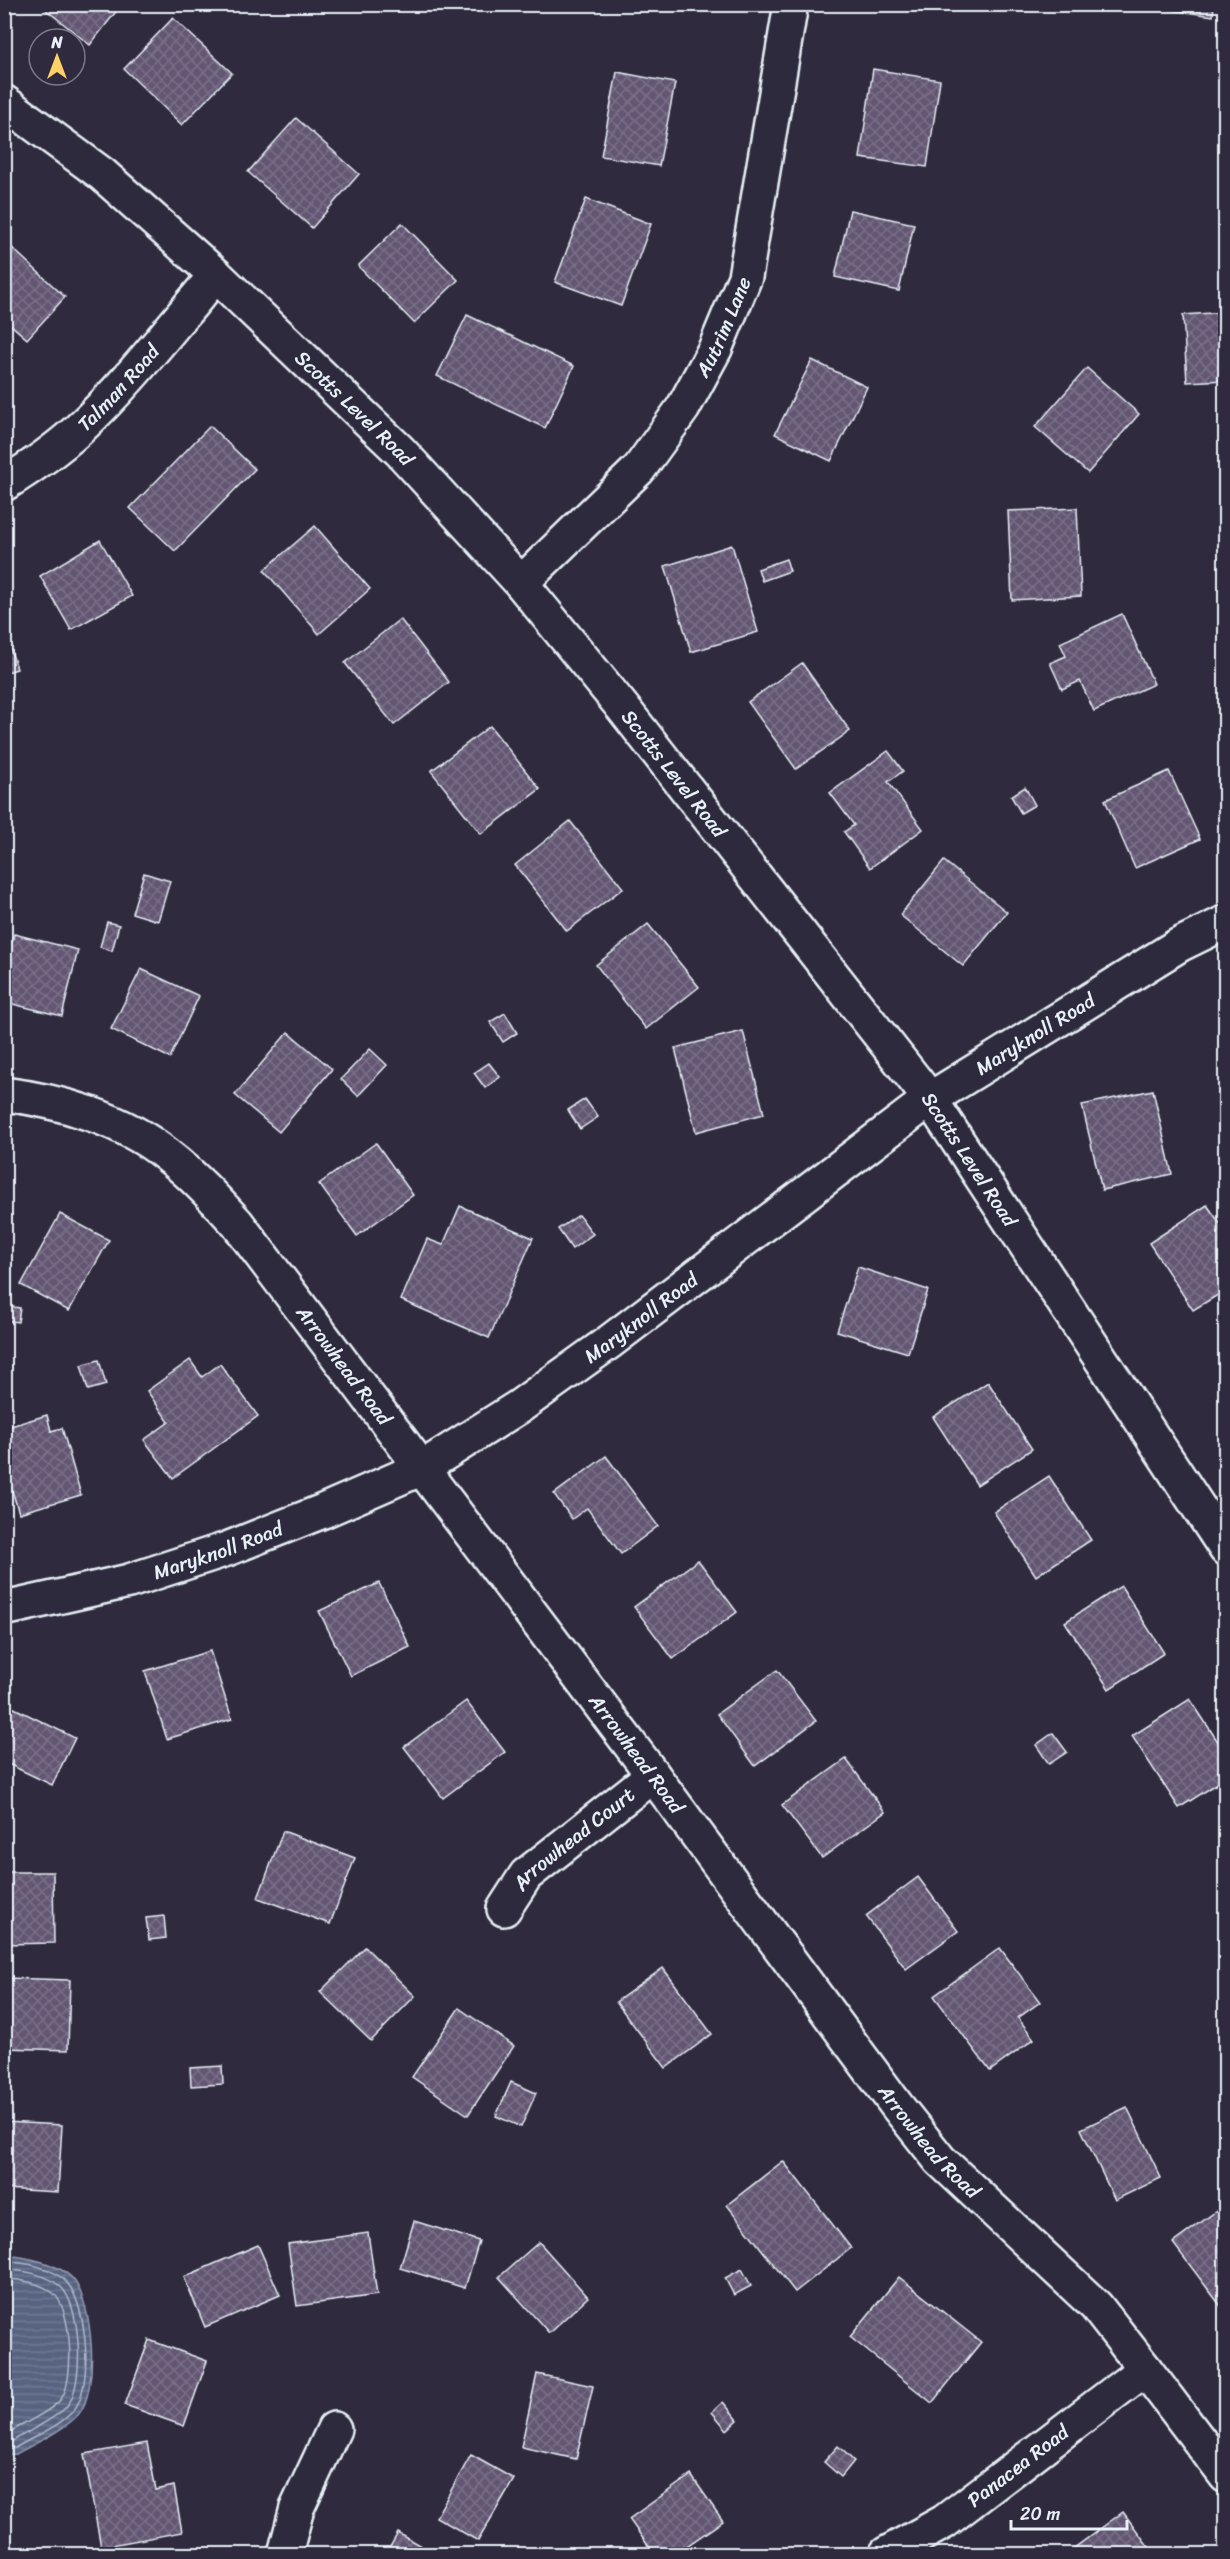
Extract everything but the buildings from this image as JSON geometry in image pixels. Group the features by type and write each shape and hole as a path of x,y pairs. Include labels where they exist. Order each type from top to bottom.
{"street":[{"name":"Autrim Lane","path":"521,583 639,469 683,408 715,349 745,277 791,4"},
{"name":"Scotts Level Road","path":"4,102 102,174 216,275 400,451 521,583 623,708 930,1099 1226,1549"},
{"name":"Talman Road","path":"4,484 41,461 79,429 129,376 216,275"},
{"name":"Maryknoll Road","path":"4,1609 129,1581 227,1549 422,1468 520,1406 599,1349 930,1099 1160,957 1226,922"},
{"name":"Arrowhead Road","path":"4,1094 32,1097 80,1110 124,1128 174,1160 237,1223 653,1775 897,2106 940,2160 1096,2306 1226,2476"},
{"name":"Arrowhead Court","path":"504,1909 526,1875 653,1775"},
{"name":"Panacea Road","path":"886,2554 944,2522 1145,2369"},
{"path":"285,2554 297,2508 334,2429"}],"water":[{"path":"5,2256 21,2257 51,2265 73,2279 80,2291 89,2326 91,2367 85,2403 78,2415 40,2441 16,2454 5,2455"}]}
